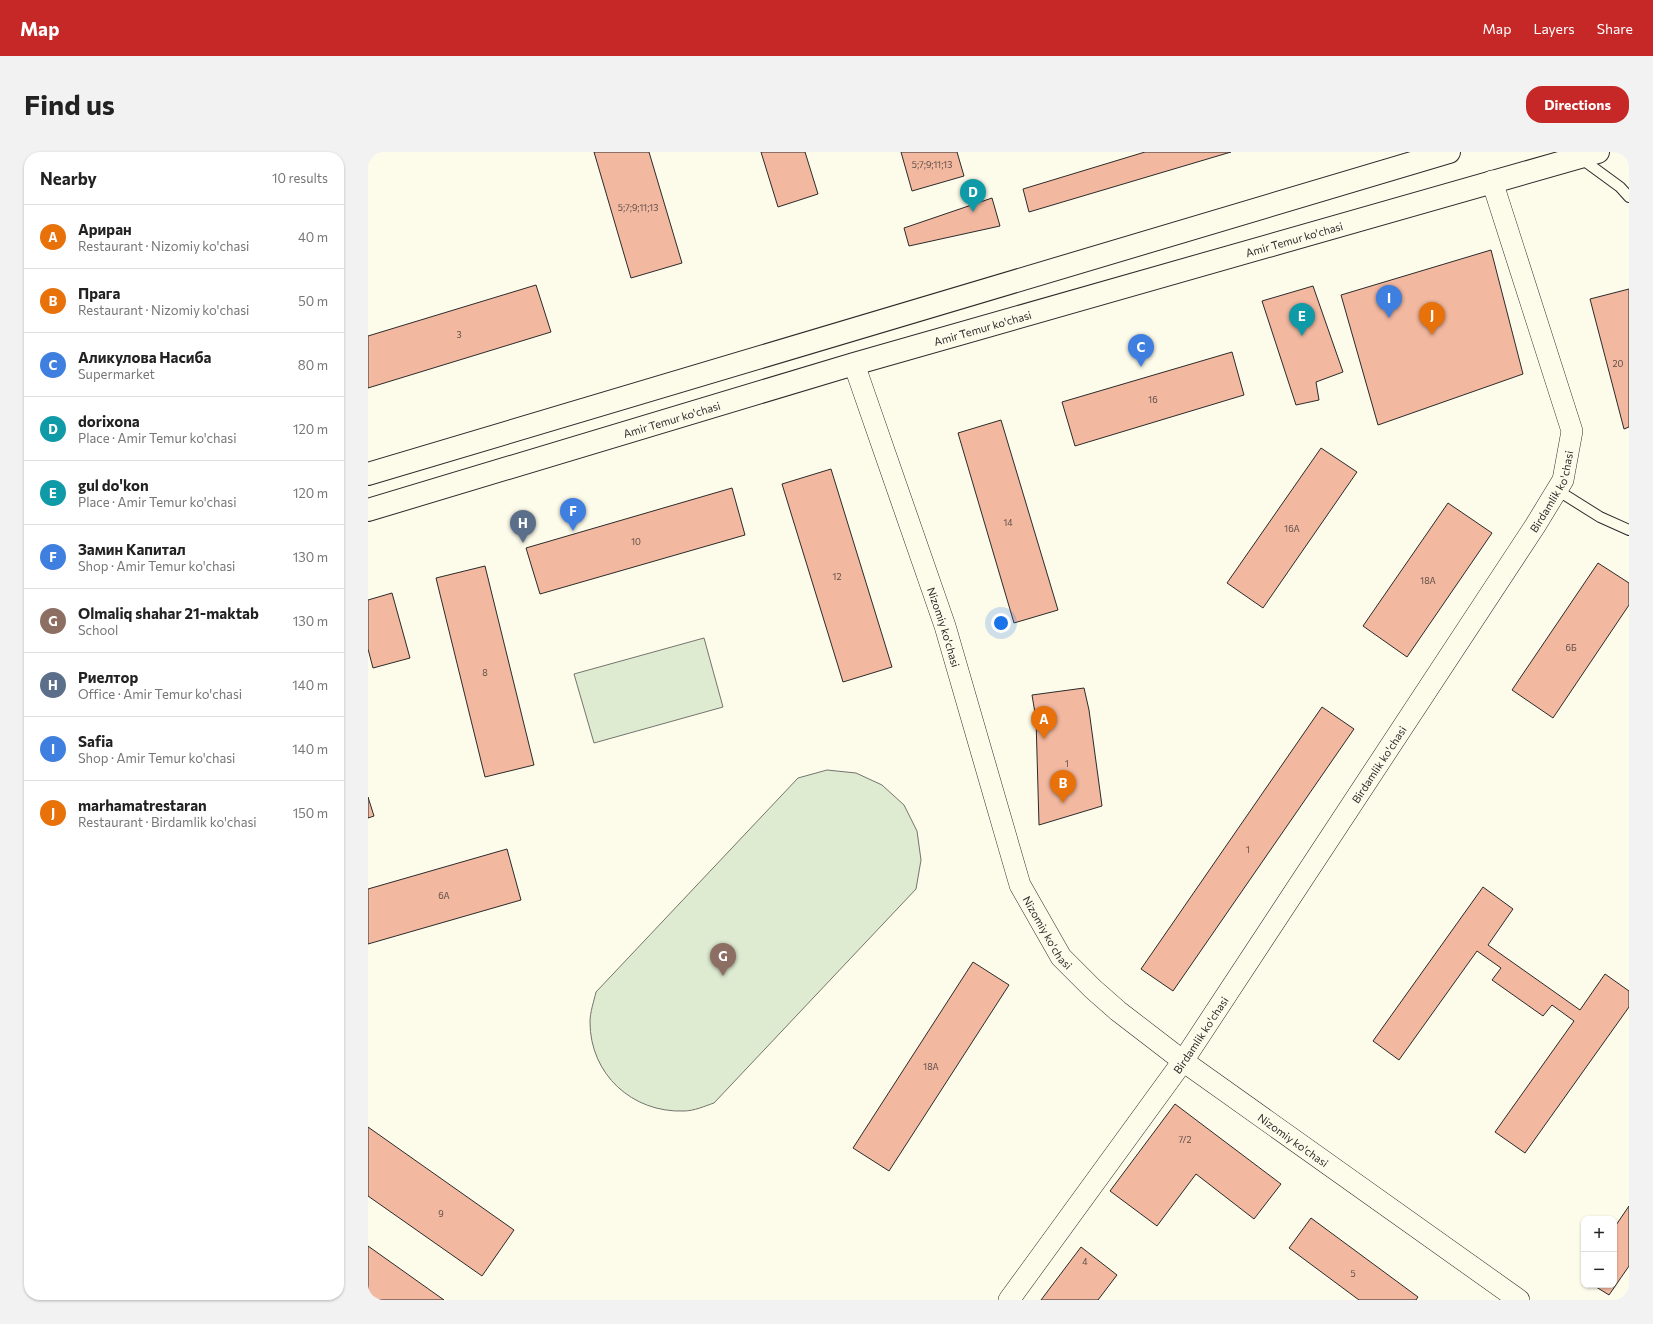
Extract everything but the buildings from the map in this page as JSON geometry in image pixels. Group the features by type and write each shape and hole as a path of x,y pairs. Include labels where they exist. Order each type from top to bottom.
{"main road":[{"path":"368,474 1449,152"},
{"name":"Amir Temur ko'chasi","path":"368,510 854,364 1492,181 1589,155"}],"street":[{"name":"Birdamlik ko'chasi","path":"1009,1300 1183,1061 1535,526 1563,480 1572,431 1492,181"},
{"name":"Nizomiy ko'chasi","path":"854,364 946,626 1020,885 1061,956 1093,989 1118,1011 1183,1061 1520,1300"}],"lane":[{"path":"1589,155 1629,196"},
{"path":"1557,490 1600,518 1629,530"}],"green space":[{"path":"704,638 723,707 594,743 574,674"},
{"path":"827,770 856,773 882,785 904,805 917,831 921,860 916,889 714,1103 688,1111 665,1110 647,1105 631,1097 618,1087 606,1074 597,1058 592,1041 590,1022 591,1010 596,992 798,778"}],"place":[{"name":"dorixona","path":"973,212"},
{"name":"Safia","path":"1389,318"},
{"name":"marhamatrestaran","path":"1432,335"},
{"name":"gul do'kon","path":"1302,336"},
{"name":"Аликулова Насиба","path":"1141,367"},
{"name":"Замин Капитал","path":"573,531"},
{"name":"Риелтор","path":"523,543"},
{"name":"Ариран","path":"1044,739"},
{"name":"Прага","path":"1063,803"},
{"name":"Olmaliq shahar 21-maktab","path":"723,976"}]}
